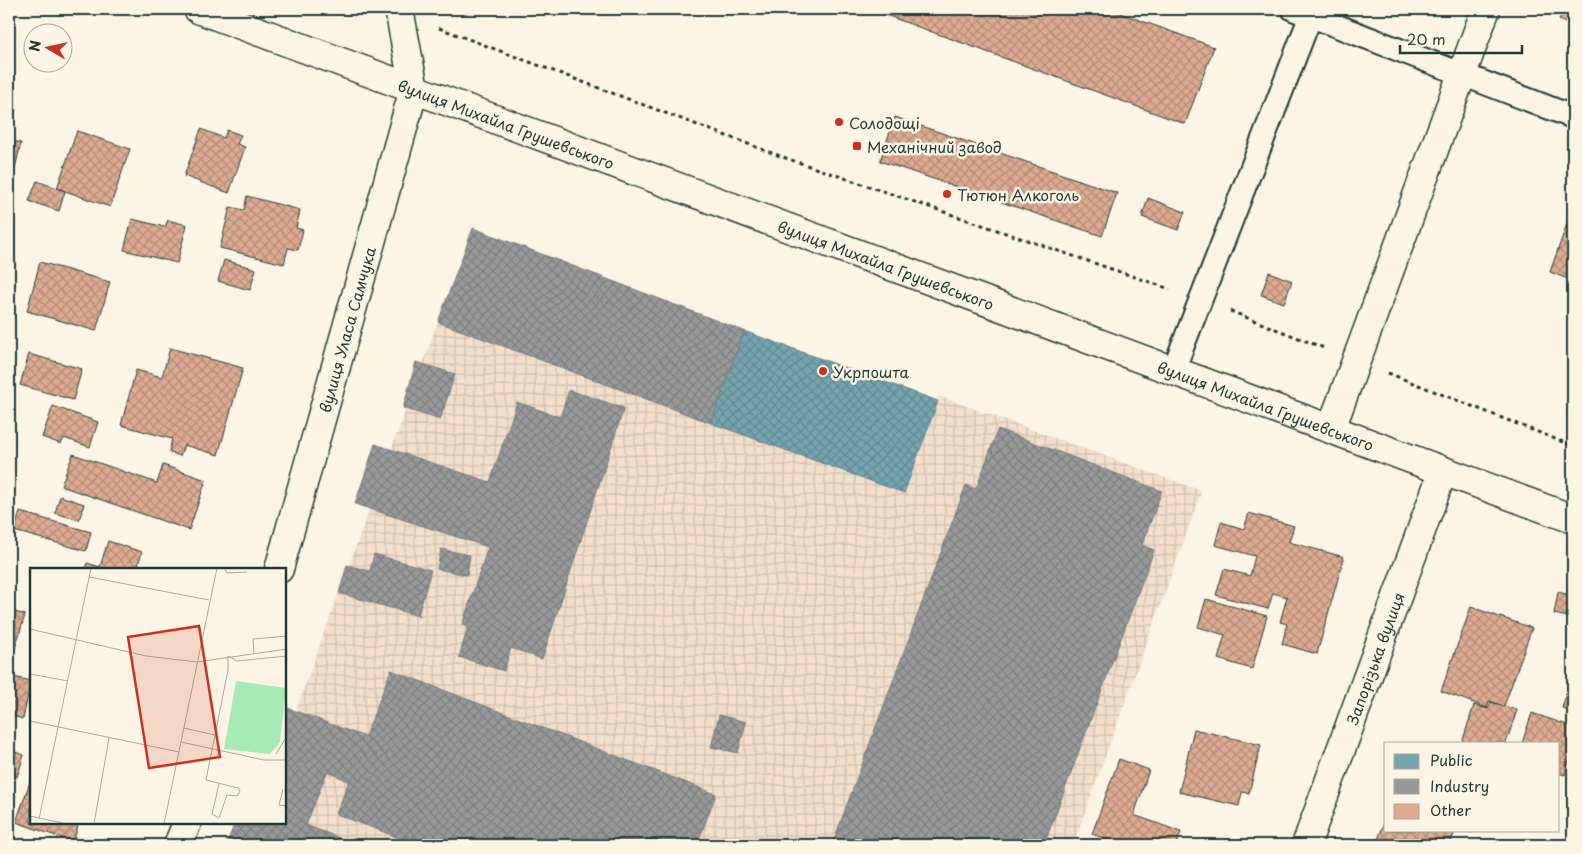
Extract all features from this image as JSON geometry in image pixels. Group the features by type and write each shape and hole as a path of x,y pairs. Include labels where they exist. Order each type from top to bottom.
{"main road":[{"name":"вулиця Михайла Грушевського","path":"198,9 1573,519"},
{"path":"1331,429 1486,9"},
{"path":"399,10 414,89"},
{"name":"вулиця Уласа Самчука","path":"279,568 414,89"},
{"name":"Запорізька вулиця","path":"1306,845 1443,471"},
{"path":"178,845 187,824"}],"lane":[{"path":"1173,371 1302,12 1573,118"}],"path":[{"path":"399,10 780,156 1200,299"}],"shaded area":[{"path":"438,322 904,493 939,396 1202,491 1073,845 246,845 255,824 286,824 286,737"}],"building: Public":[{"path":"744,331 938,401 904,493 711,423"}],"building: Industry":[{"path":"473,228 744,331 711,423 438,322"},
{"path":"416,362 455,374 440,420 403,408"},
{"path":"569,390 624,408 542,659 511,648 504,671 459,657 468,627 462,625 488,547 355,504 375,444 490,482 517,402 560,417"},
{"path":"998,429 1162,491 1142,545 1154,550 1044,845 832,845 966,485 976,489"},
{"path":"441,549 470,555 467,575 437,569"},
{"path":"374,554 431,570 418,616 339,593 347,565 370,571"},
{"path":"391,670 716,794 697,845 418,845 336,814 349,781 327,772 306,825 342,839 339,845 226,845 235,824 286,824 286,707 365,737"},
{"path":"719,715 746,722 738,753 711,747"}],"building: Other":[{"path":"869,9 1109,9 1214,47 1185,124"},
{"path":"1564,9 1573,9 1573,27 1559,20"},
{"path":"895,117 1117,193 1102,236 880,161"},
{"path":"201,129 224,138 227,130 241,135 237,144 245,147 229,193 184,176"},
{"path":"77,131 130,149 110,207 57,188"},
{"path":"9,140 21,143 10,190 9,189"},
{"path":"37,181 65,191 59,211 29,201"},
{"path":"247,196 300,210 296,228 303,230 298,250 288,248 284,264 220,248 230,207 244,210"},
{"path":"1148,198 1185,212 1178,230 1142,217"},
{"path":"1573,207 1573,281 1550,272"},
{"path":"9,218 14,219 10,238 9,238"},
{"path":"132,219 165,227 168,220 187,225 177,263 124,250"},
{"path":"224,260 256,269 250,290 218,281"},
{"path":"40,262 110,282 96,331 27,311"},
{"path":"1269,272 1292,281 1284,303 1261,295"},
{"path":"170,348 243,368 218,455 184,445 180,456 169,452 172,439 121,425 136,370 162,377"},
{"path":"29,354 82,369 73,400 20,385"},
{"path":"53,406 98,422 90,447 64,438 61,444 42,437"},
{"path":"73,454 157,483 163,465 206,480 189,530 61,486"},
{"path":"60,496 84,504 79,520 55,513"},
{"path":"20,512 91,532 86,551 14,531"},
{"path":"1249,513 1294,526 1289,542 1344,557 1317,654 1282,644 1287,624 1280,622 1287,597 1273,593 1268,609 1216,595 1224,569 1250,576 1255,556 1215,545 1221,522 1244,529"},
{"path":"108,541 142,552 138,565 148,568 85,568 87,563 100,567"},
{"path":"1558,592 1573,596 1573,618 1554,614"},
{"path":"1206,599 1267,616 1252,669 1218,659 1225,635 1198,627"},
{"path":"1471,607 1532,628 1504,706 1489,701 1487,708 1441,691"},
{"path":"9,610 25,615 10,665 9,664"},
{"path":"1573,672 1573,712 1562,708"},
{"path":"9,676 30,681 23,719 9,715"},
{"path":"1491,702 1517,710 1506,742 1462,742 1474,705 1488,709"},
{"path":"1532,713 1573,727 1573,748 1565,775 1560,774 1560,742 1522,742"},
{"path":"1194,729 1261,745 1249,793 1242,792 1239,806 1179,792"},
{"path":"9,750 24,755 17,777 9,774"},
{"path":"1119,759 1149,770 1134,815 1181,832 1176,845 1123,845 1092,834"},
{"path":"30,782 30,824 79,824 73,842 16,822"},
{"path":"1384,823 1384,832 1454,832 1450,845 1426,843 1425,845 1376,845"}],"place":[{"name":"Солодощі","path":"839,122"},
{"name":"Механічний завод","path":"857,146"},
{"name":"Тютюн Алкоголь","path":"947,194"},
{"name":"Укрпошта","path":"823,371"}]}
